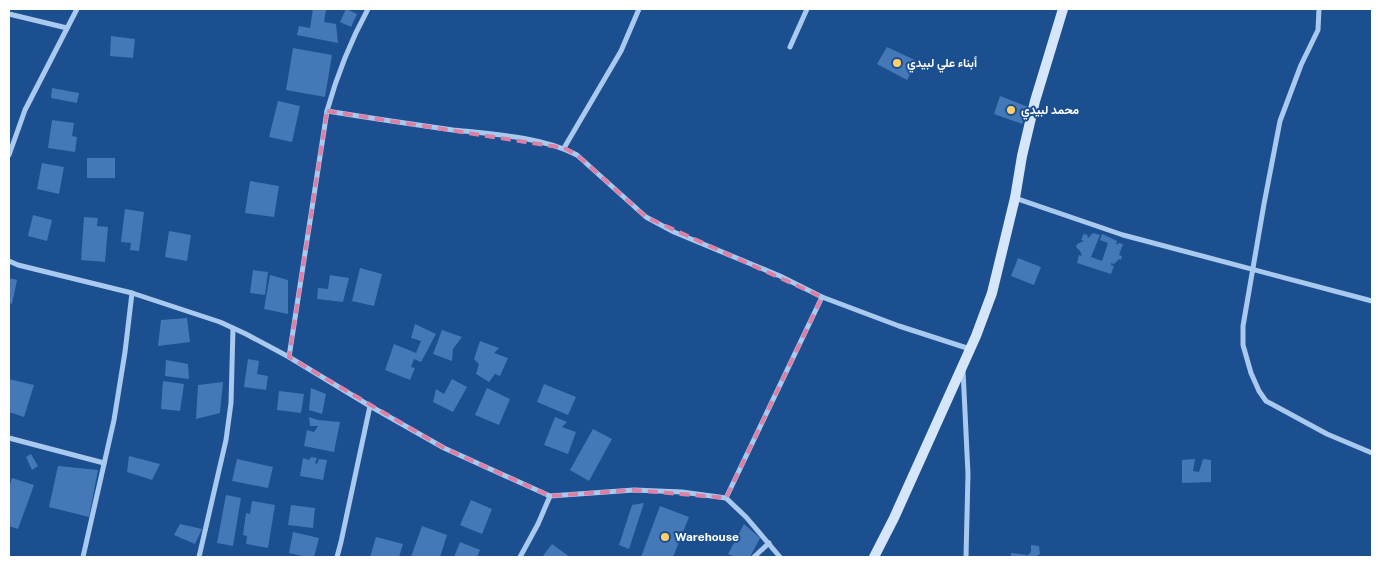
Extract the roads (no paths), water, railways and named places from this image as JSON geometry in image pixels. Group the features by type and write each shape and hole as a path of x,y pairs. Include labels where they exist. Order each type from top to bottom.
{"street":[{"path":"9,155 25,110 77,9"},
{"path":"289,357 327,111 334,85 352,39 368,9"},
{"path":"564,148 621,51 639,9"},
{"path":"790,47 807,9"},
{"path":"874,557 894,518 963,365 992,293 1015,198 1022,156 1035,101 1062,9"},
{"path":"1319,9 1318,30 1301,65 1280,121 1243,326 1243,344 1251,373 1266,401 1326,434 1372,453"},
{"path":"9,14 67,28"},
{"path":"327,111 544,142 564,148 577,155 646,217 674,232 780,276 822,297 899,326 970,349"},
{"path":"1015,198 1123,235 1372,301"},
{"path":"9,261 18,265 132,293 220,322 289,357 444,448 550,496 634,490 682,492 726,498 746,517 780,557"},
{"path":"83,557 114,420 132,293"},
{"path":"726,498 822,297"},
{"path":"199,557 226,440 231,403 233,328"},
{"path":"963,365 968,474 966,557"},
{"path":"337,557 370,406"},
{"path":"9,438 104,463"},
{"path":"520,557 538,524 550,496"},
{"path":"754,557 769,543"}],"place":[{"name":"أبناء علي لبيدي","path":"897,63"},
{"name":"محمد لبيدي","path":"1011,110"},
{"name":"Warehouse","path":"665,537"}]}
